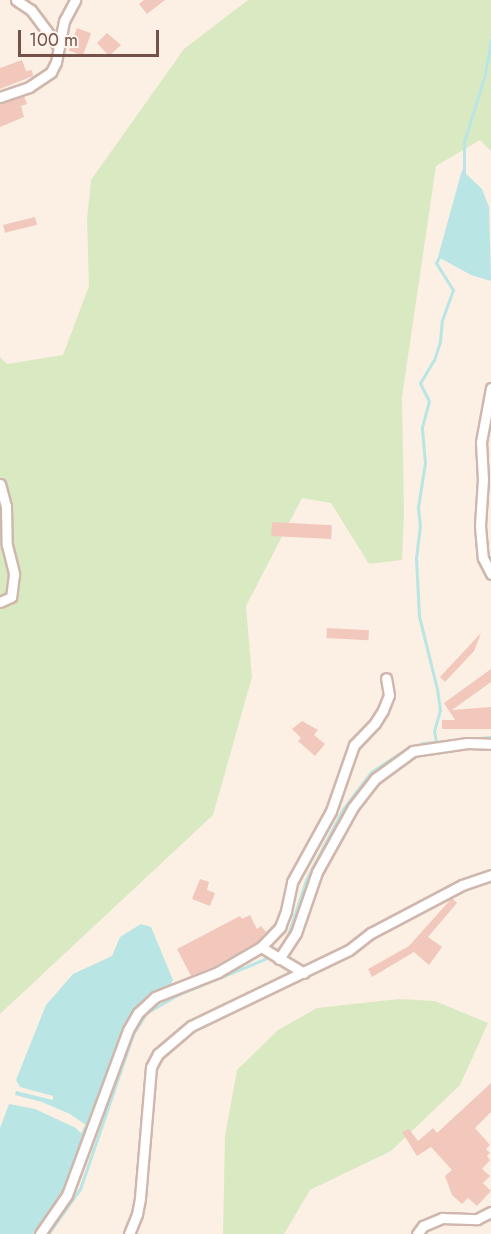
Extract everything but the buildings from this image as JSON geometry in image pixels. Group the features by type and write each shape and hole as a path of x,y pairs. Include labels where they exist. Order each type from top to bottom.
{"street":[{"path":"16,0 32,10 58,46"},
{"path":"0,97 43,80 56,62 64,21 75,0"},
{"path":"491,388 481,442 483,478 480,526 483,558 491,574"},
{"path":"0,484 6,506 7,545 14,574 11,597 0,602"},
{"path":"278,958 296,933 316,872 341,811 354,745 375,723 389,695 386,678"},
{"path":"40,1234 67,1195 90,1138 128,1029 138,1013 155,998 218,972 263,949 280,927 292,882 341,811 376,778 413,751 467,743 491,744"},
{"path":"129,1234 137,1214 140,1198 151,1067 158,1053 191,1026 349,950 371,933 462,885 491,875"},
{"path":"263,949 304,973"},
{"path":"417,1234 423,1227 442,1218 477,1219 491,1212"}],"green space":[{"path":"248,0 491,0 491,151 480,140 436,166 402,397 404,513 402,560 369,564 331,503 302,498 246,606 252,677 213,815 0,1014 0,357 7,364 63,355 89,286 87,220 91,180 184,49"},
{"path":"399,999 435,1001 488,1023 460,1085 391,1151 310,1190 284,1234 223,1234 225,1136 237,1070 278,1030 317,1008"}],"water":[{"path":"462,170 482,189 489,207 491,281 471,275 438,257"},
{"path":"141,924 151,927 173,980 171,984 144,999 126,1021 89,1127 70,1114 42,1102 15,1095 16,1091 53,1100 53,1096 20,1087 16,1080 46,1005 73,974 112,956 120,937"},
{"path":"9,1104 35,1109 76,1128 84,1137 65,1191 33,1234 0,1234 0,1128"}],"waterway":[{"path":"464,172 464,142 485,74 491,39"},
{"path":"436,741 434,731 440,710 419,616 416,558 420,527 418,507 425,463 422,427 429,401 420,383 434,360 440,341 442,320 453,290 436,263 440,255"},
{"path":"48,1234 80,1189 133,1034 146,1013 177,995 267,958 286,941 306,880 343,809 371,772 406,749 423,743 491,737"},
{"path":"80,1137 88,1121"}]}
